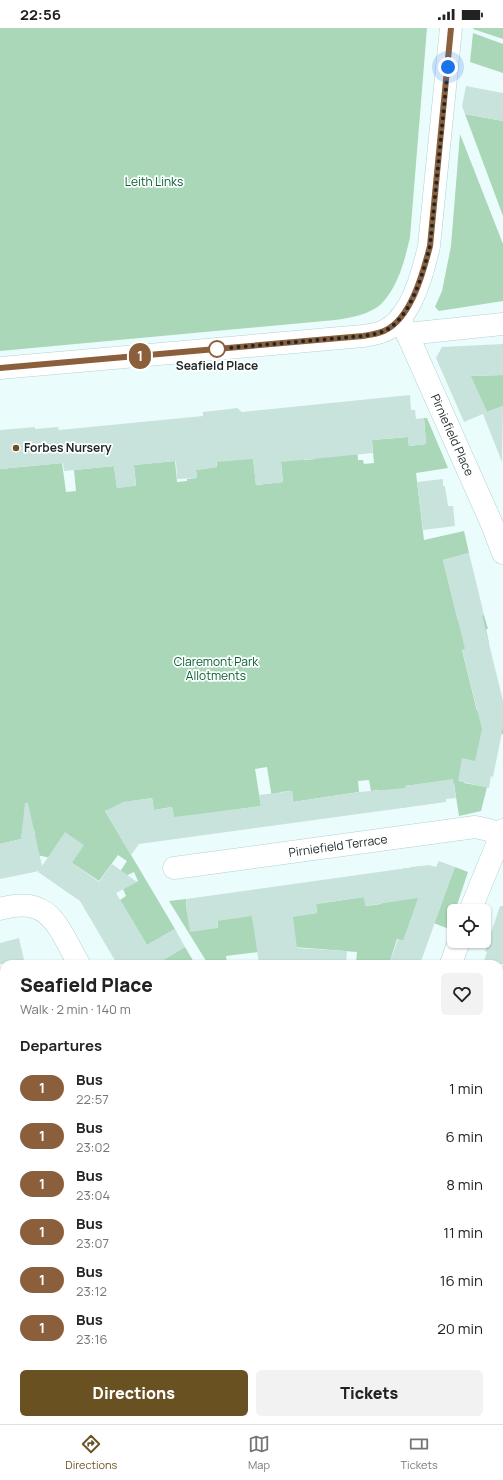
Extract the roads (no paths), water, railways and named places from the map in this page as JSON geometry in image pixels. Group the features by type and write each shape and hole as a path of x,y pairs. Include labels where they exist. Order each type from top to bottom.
{"street":[{"path":"403,326 425,265 430,246 451,28"},
{"path":"0,368 363,336 384,331 394,324 403,326 503,324"},
{"name":"Pirniefield Place","path":"403,326 491,522 503,553"},
{"name":"Pirniefield Terrace","path":"174,868 475,827 502,833"},
{"path":"473,904 502,833"},
{"path":"0,909 21,904 34,906 46,912 56,923 77,960"},
{"path":"452,960 456,948"}],"place":[{"name":"Seafield Place","path":"217,349"},
{"name":"Forbes Nursery","path":"16,448"}],"park label":[{"name":"Leith Links","path":"154,182"},
{"name":"Claremont Park Allotments","path":"216,669"}]}
